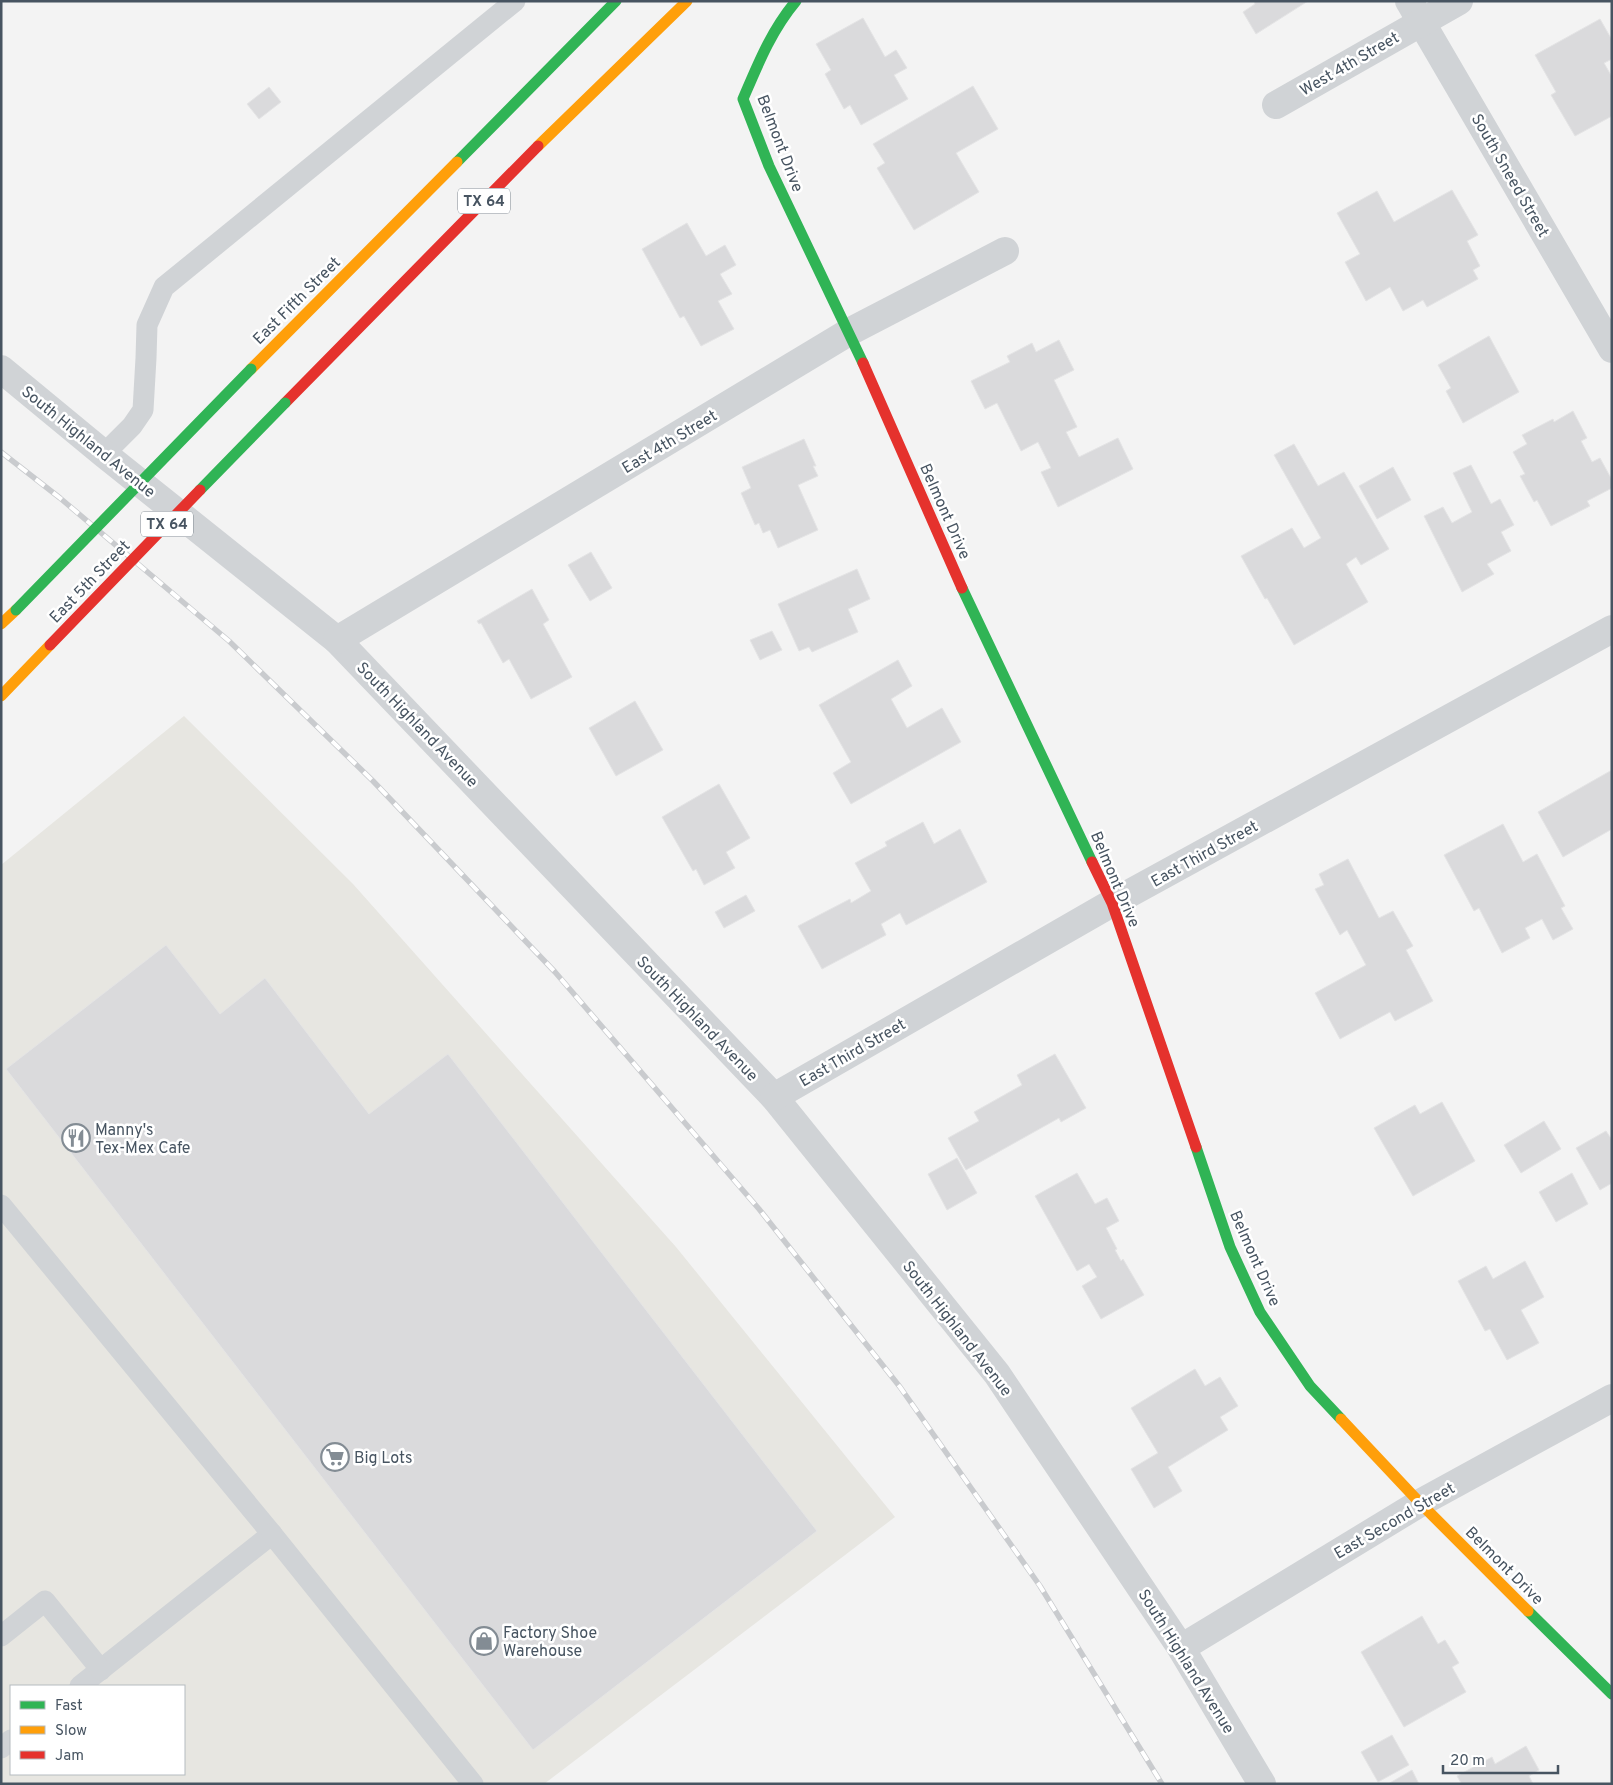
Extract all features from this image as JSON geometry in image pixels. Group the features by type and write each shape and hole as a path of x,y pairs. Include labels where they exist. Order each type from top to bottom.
{"street":[{"name":"East Fifth Street","path":"1,624 616,1"},
{"name":"East 5th Street","path":"1,696 564,120 687,1"},
{"name":"Belmont Drive","path":"796,1 781,19 760,59 743,99 769,166 849,332 962,588 1112,903 1230,1247 1260,1312 1310,1386 1420,1503 1612,1694"},
{"name":"West 4th Street","path":"1276,105 1415,11 1459,1"},
{"name":"South Sneed Street","path":"1415,11 1612,349"},
{"name":"East 4th Street","path":"337,640 849,332 1005,251"},
{"name":"South Highland Avenue","path":"1,368 104,454 337,640 774,1097 997,1374 1181,1648 1262,1784"},
{"name":"East Third Street","path":"774,1097 1112,903 1612,628"},
{"name":"East Second Street","path":"1181,1648 1420,1503 1612,1398"}],"lane":[{"path":"104,454 132,426 143,410 147,325 164,286 515,1"},
{"path":"1,1205 272,1534 473,1784"},
{"path":"81,1685 272,1534"},
{"path":"1,1636 45,1601 101,1670"}],"shaded area":[{"path":"184,716 353,884 676,1247 895,1517 544,1784 1,1784 1,865"}],"building":[{"path":"1254,1 1308,1 1256,34 1243,12 1255,4"},
{"path":"863,18 885,57 896,50 907,68 894,75 908,99 861,125 850,105 844,109 825,74 831,70 816,44"},
{"path":"1600,19 1612,40 1612,59 1604,63 1612,77 1612,116 1575,136 1551,95 1556,92 1535,55"},
{"path":"973,86 998,129 956,153 979,192 914,230 877,168 885,163 873,144"},
{"path":"269,87 281,102 259,119 247,104"},
{"path":"1452,190 1478,235 1467,241 1480,266 1473,270 1478,279 1427,307 1423,300 1403,311 1390,287 1366,301 1345,262 1360,254 1337,213 1377,191 1394,222"},
{"path":"687,223 706,256 725,245 736,265 720,274 732,294 718,301 734,329 701,346 684,316 680,318 642,249"},
{"path":"1489,336 1519,392 1463,423 1446,391 1451,388 1438,365"},
{"path":"1059,340 1074,370 1054,380 1077,427 1066,432 1079,457 1118,438 1133,469 1058,507 1041,472 1051,468 1038,442 1021,451 997,403 985,409 971,381 1010,362 1007,356 1032,343 1036,352"},
{"path":"1573,411 1587,438 1581,441 1592,462 1600,458 1612,480 1612,488 1587,501 1590,506 1551,526 1537,500 1534,502 1520,476 1525,474 1513,452 1527,444 1522,435 1553,419 1554,422"},
{"path":"804,439 816,466 813,466 818,476 798,485 818,530 778,548 770,530 763,533 759,523 755,525 741,493 751,488 742,467"},
{"path":"1294,444 1318,486 1344,472 1389,549 1361,565 1356,557 1346,564 1368,602 1294,645 1241,556 1292,528 1304,548 1321,538 1274,455"},
{"path":"1471,465 1491,504 1500,499 1514,525 1501,532 1511,551 1487,564 1494,574 1462,592 1424,516 1443,507 1452,523 1472,512 1453,473"},
{"path":"1393,467 1411,500 1377,519 1359,486"},
{"path":"591,552 612,588 590,601 568,565"},
{"path":"857,569 870,599 848,609 858,632 812,652 809,647 799,651 778,604"},
{"path":"532,589 549,620 543,624 572,677 531,699 509,659 503,663 481,623 479,624 477,621"},
{"path":"772,631 782,650 760,660 750,640"},
{"path":"898,660 912,686 891,699 907,728 942,708 961,742 851,804 833,773 851,762 819,705"},
{"path":"635,701 663,750 616,776 589,728"},
{"path":"1612,770 1612,829 1563,857 1538,812"},
{"path":"719,784 750,838 726,852 735,868 704,885 696,869 693,871 662,817"},
{"path":"923,822 934,844 960,829 987,882 906,925 900,913 881,924 886,935 822,969 798,926 850,899 851,903 871,891 855,863 887,846 885,842"},
{"path":"1503,824 1523,862 1537,854 1565,906 1561,908 1573,929 1553,940 1542,919 1525,928 1530,938 1502,953 1479,908 1474,911 1444,855"},
{"path":"1348,859 1379,918 1393,911 1413,946 1406,950 1433,1001 1395,1021 1390,1012 1340,1039 1315,993 1366,965 1347,930 1340,935 1315,889 1324,885 1319,874"},
{"path":"746,895 755,911 724,928 715,912"},
{"path":"166,945 220,1014 265,978 369,1114 448,1054 817,1531 533,1750 6,1069"},
{"path":"1055,1054 1086,1108 1061,1122 1059,1118 966,1170 948,1138 979,1121 974,1112 1022,1085 1017,1075"},
{"path":"1442,1102 1475,1161 1413,1196 1374,1128 1415,1105 1420,1114"},
{"path":"1544,1121 1561,1149 1521,1173 1504,1145"},
{"path":"1606,1131 1612,1140 1612,1183 1600,1190 1576,1148"},
{"path":"957,1158 977,1193 947,1210 928,1174"},
{"path":"1077,1173 1095,1204 1107,1198 1119,1221 1106,1228 1121,1261 1123,1259 1144,1295 1101,1319 1082,1286 1097,1277 1089,1264 1077,1271 1035,1196"},
{"path":"1572,1173 1588,1204 1556,1222 1539,1192"},
{"path":"1525,1261 1544,1297 1521,1310 1539,1343 1507,1360 1490,1329 1485,1331 1458,1281 1486,1266 1493,1279"},
{"path":"1195,1369 1205,1386 1220,1377 1238,1406 1220,1417 1228,1430 1168,1467 1182,1491 1154,1508 1131,1469 1158,1453 1131,1408"},
{"path":"1422,1616 1438,1644 1445,1640 1459,1663 1452,1667 1466,1692 1404,1727 1361,1652"},
{"path":"1392,1735 1409,1765 1378,1782 1361,1752"},
{"path":"1526,1746 1539,1770 1529,1776 1533,1784 1460,1784 1457,1776 1492,1757 1495,1764"},
{"path":"1412,1770 1419,1784 1388,1784"}],"railway":[{"path":"1,452 60,498 229,641 373,781 555,972 759,1209 900,1387 1040,1586 1162,1784"}],"traffic: fast":[{"path":"457,162 616,1"},
{"path":"796,1 772,36 743,99 769,166 863,363"},
{"path":"16,610 251,369"},
{"path":"200,490 285,403"},
{"path":"962,588 1092,862"},
{"path":"1196,1147 1230,1247 1260,1312 1310,1386 1341,1419"},
{"path":"1528,1611 1612,1694"}],"traffic: slow":[{"path":"538,146 687,1"},
{"path":"251,369 457,162"},
{"path":"1,624 16,610"},
{"path":"1,696 50,645"},
{"path":"1341,1419 1420,1503 1528,1611"}],"traffic: jam":[{"path":"285,403 538,146"},
{"path":"863,363 962,588"},
{"path":"50,645 200,490"},
{"path":"1092,862 1112,903 1196,1147"}],"place":[{"name":"Manny's Tex-Mex Cafe","path":"76,1138"},
{"name":"Big Lots","path":"335,1457"},
{"name":"Factory Shoe Warehouse","path":"484,1641"}]}
